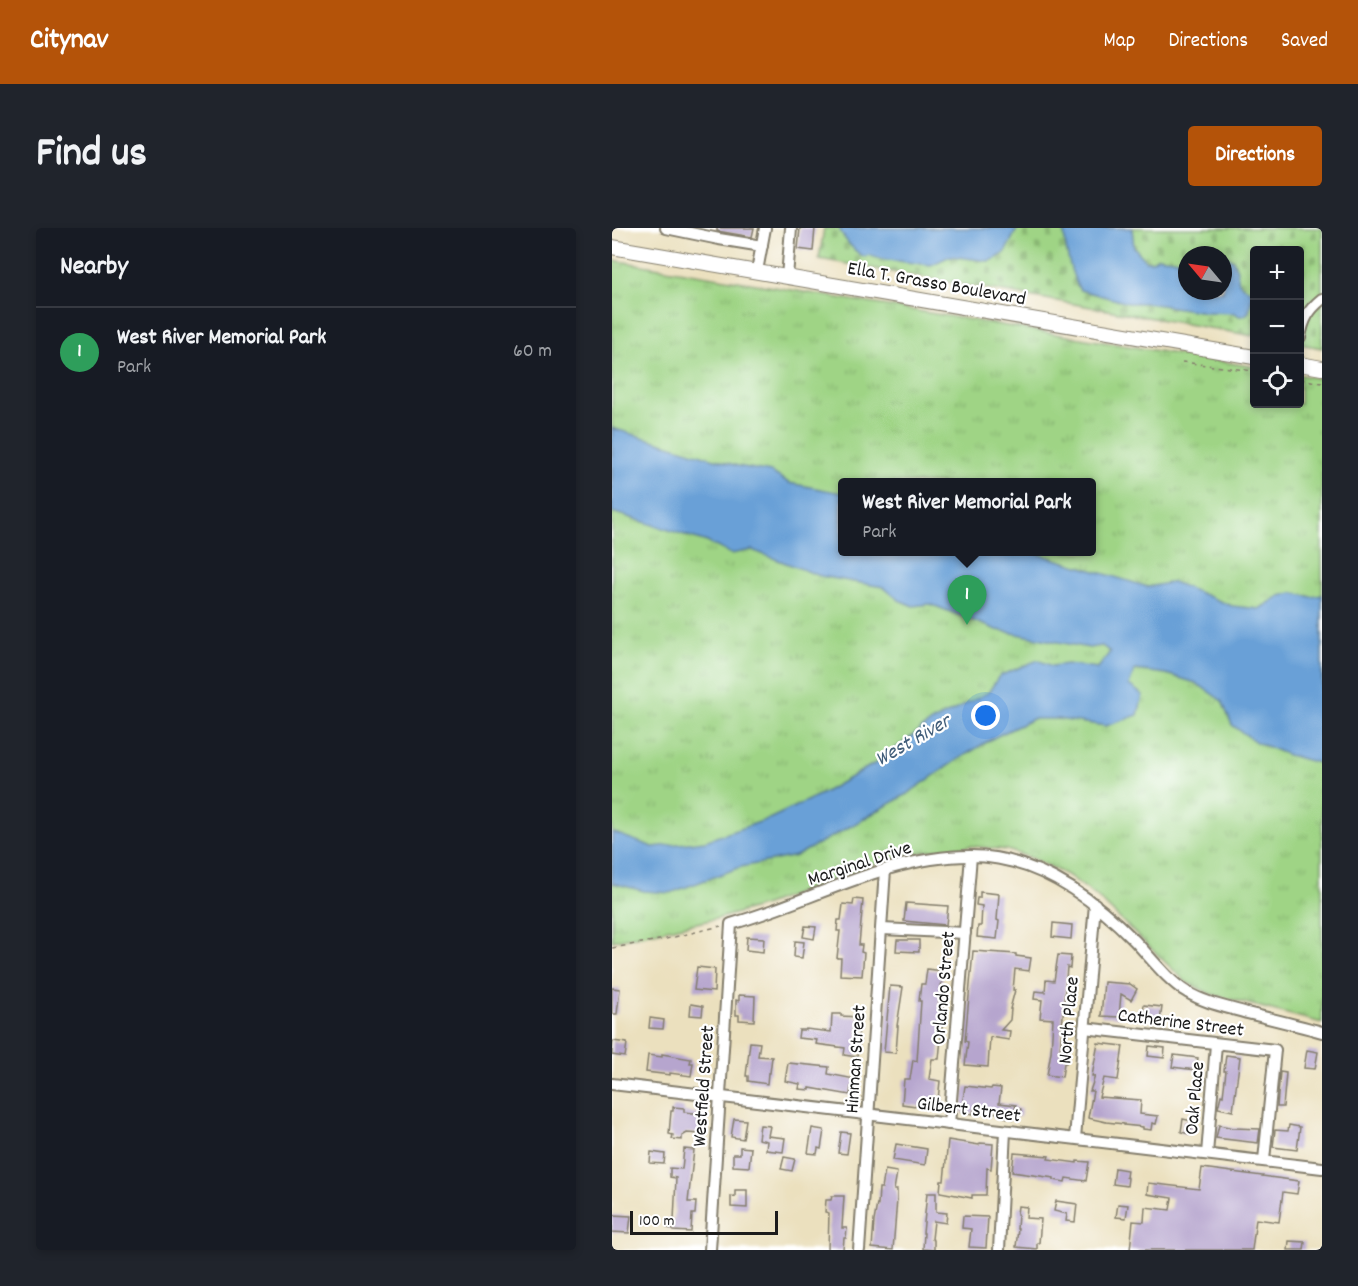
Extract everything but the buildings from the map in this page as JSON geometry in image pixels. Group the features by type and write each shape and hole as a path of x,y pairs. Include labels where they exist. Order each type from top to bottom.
{"main road":[{"name":"Ella T. Grasso Boulevard","path":"612,247 1250,356"},
{"path":"1304,365 1322,368"}],"street":[{"path":"666,228 762,246"},
{"path":"757,272 765,228"},
{"path":"787,277 791,228"},
{"path":"1304,319 1312,307 1322,299"},
{"name":"Marginal Drive","path":"731,924 885,870 924,860 970,856 997,858 1017,862 1042,872 1095,904 1185,991 1202,1000 1225,1007 1322,1032"},
{"name":"Orlando Street","path":"949,1124 970,856"},
{"name":"Hinman Street","path":"859,1250 885,870"},
{"name":"North Place","path":"1075,1138 1095,904"},
{"name":"Westfield Street","path":"710,1250 731,924"},
{"path":"882,929 964,933"},
{"name":"Catherine Street","path":"1084,1028 1275,1050 1264,1160"},
{"name":"Oak Place","path":"1207,1154 1216,1044"},
{"name":"Gilbert Street","path":"612,1084 1322,1168"},
{"path":"999,1250 1005,1131"}],"path":[{"path":"1182,362 1250,370"},
{"path":"1304,380 1322,383"},
{"path":"612,948 666,939 731,924"}],"green space":[{"path":"824,228 1322,228 1322,348 1304,345 1304,246 1250,246 1250,335 819,259"},
{"path":"612,260 1250,366 1250,408 1304,408 1304,376 1322,379 1322,1023 1211,994 1186,982 1096,896 1069,876 1032,858 1007,850 971,846 888,859 766,905 720,918 612,941"}],"water":[{"path":"839,228 1018,228 1007,249 995,259 988,261 950,256 931,265 881,259 868,255 865,257 850,245"},
{"path":"1064,228 1132,228 1134,247 1146,261 1152,261 1158,257 1178,260 1178,300 1232,300 1232,259 1240,284 1250,291 1249,312 1244,316 1239,316 1235,313 1128,303 1080,290 1065,243"},
{"name":"West River","path":"612,428 738,466 771,472 789,483 838,492 838,556 1045,556 1148,587 1173,582 1232,606 1259,609 1280,596 1293,593 1312,597 1322,595 1322,764 1288,755 1256,742 1232,725 1222,701 1196,683 1166,674 1135,670 1129,685 1143,695 1138,715 1106,726 1057,719 1033,719 995,737 907,794 796,856 741,867 670,893 644,891 612,883 612,832 653,847 705,841 771,818 823,793 879,761 931,722 988,693 999,676 1038,660 1052,666 1067,664 1098,668 1110,652 1102,646 1089,648 997,630 930,604 913,606 899,600 883,587 820,576 752,550 731,554 707,542 612,512"}],"place":[{"name":"West River Memorial Park","path":"967,625"}]}
